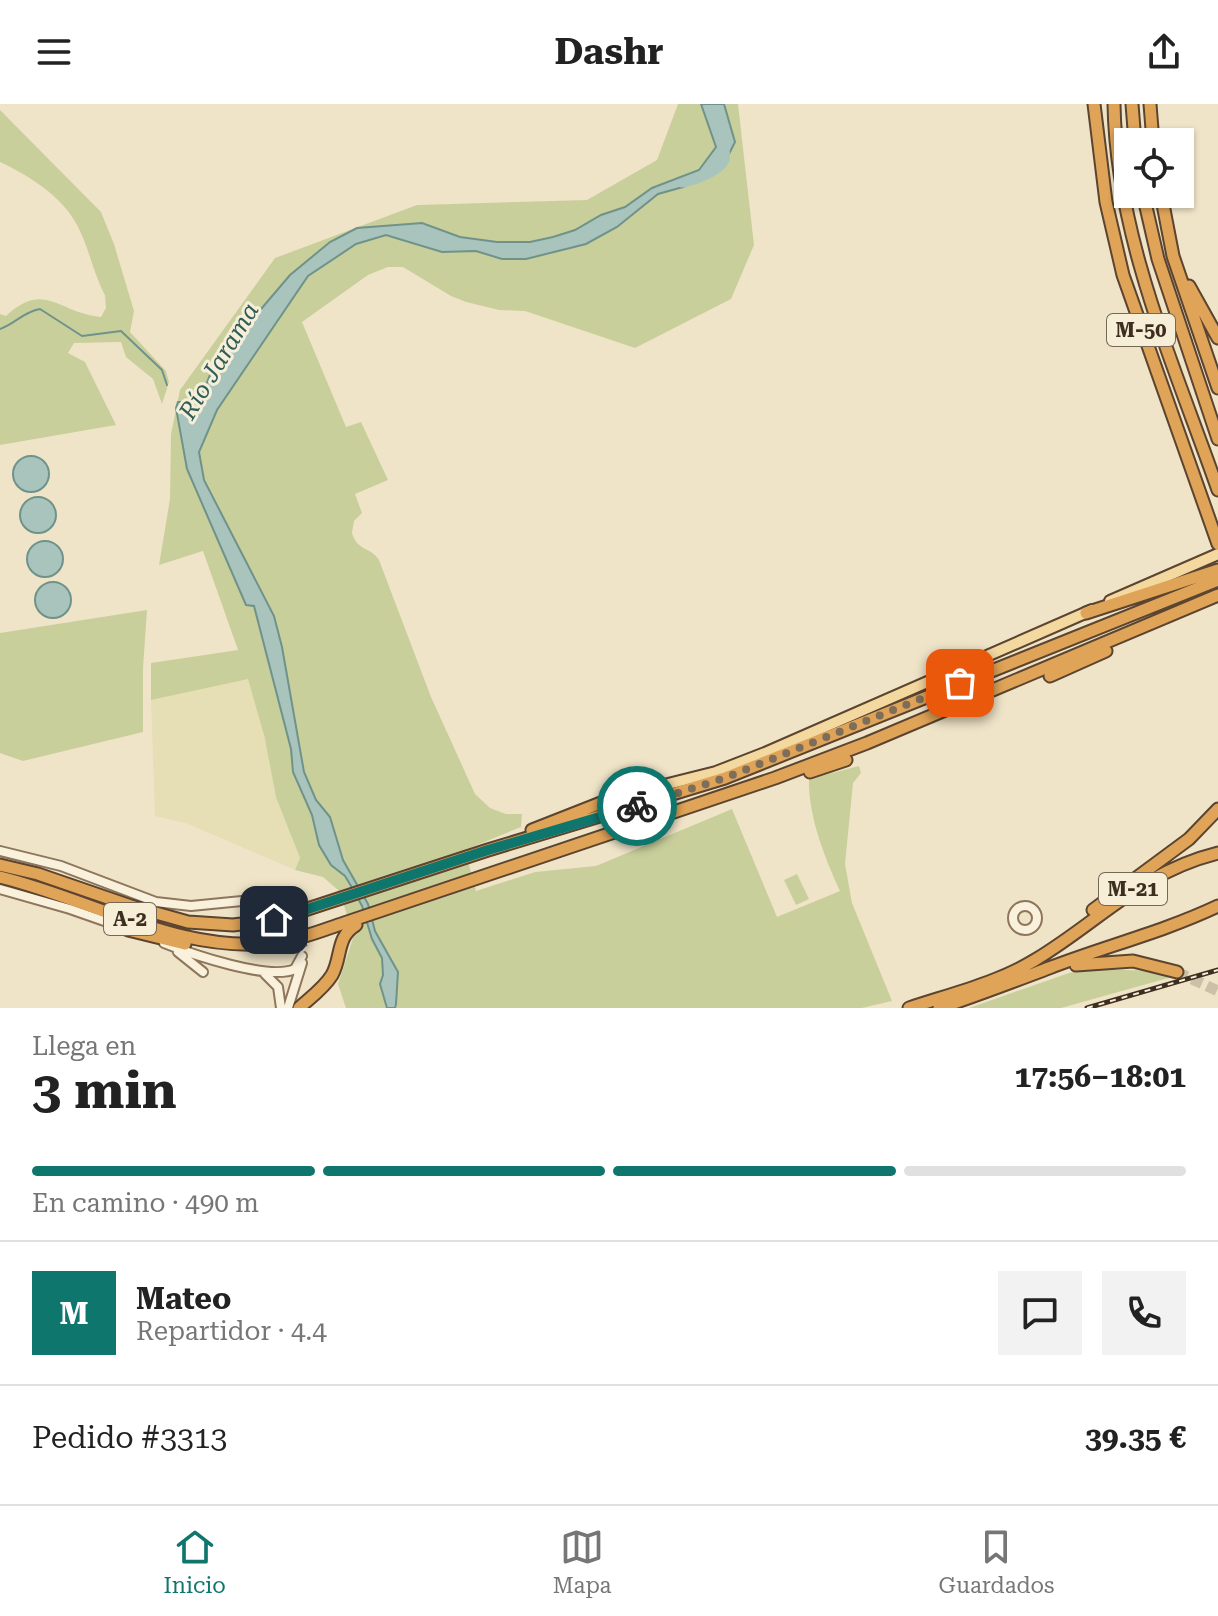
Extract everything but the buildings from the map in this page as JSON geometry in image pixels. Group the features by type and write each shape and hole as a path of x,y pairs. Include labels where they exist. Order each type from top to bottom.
{"highway":[{"name":"M-50","path":"1094,104 1106,202 1123,275 1218,544"},
{"name":"M-50","path":"1113,104 1126,199 1141,265 1218,490"},
{"path":"1132,104 1134,128"},
{"path":"1150,104 1152,128"},
{"name":"M-50","path":"1146,208 1158,259 1218,439"},
{"name":"M-50","path":"1164,208 1173,256 1218,388"},
{"path":"1165,208 1190,291 1218,338"},
{"path":"1086,613 1218,570"},
{"name":"A-2","path":"0,865 38,874 165,917 203,924 260,922 725,778 1218,580"},
{"path":"299,1008 333,973 346,927 381,911 775,778 867,743 1218,595"},
{"path":"1050,676 1166,623 1177,614"},
{"path":"775,778 793,777 846,760"},
{"path":"488,850 514,836 616,797"},
{"path":"1058,944 1105,899 1189,839 1218,809"},
{"name":"M-21","path":"909,1008 994,979 1033,961 1150,879 1198,858 1218,853"},
{"name":"A-2","path":"0,877 190,938 232,945 264,944 346,927"},
{"path":"939,1008 1155,933 1218,906"},
{"path":"128,930 214,948 244,949 264,944"},
{"path":"1017,981 1104,961 1133,961 1177,972"}],"main road":[{"path":"616,797 716,772 753,758 1218,554"}],"street":[{"path":"0,851 61,866 156,902 191,906 252,900 277,908 295,926 302,952 300,977 288,1008"},
{"path":"0,889 213,960 276,973 290,972 300,964 302,952"},
{"path":"168,945 207,972 213,960"},
{"path":"253,968 274,981 280,991 281,1008"}],"shaded area":[{"path":"248,678 300,859 295,870 186,823 155,816 151,700"}],"green space":[{"path":"678,104 738,104 754,245 731,299 635,348 525,311 499,310 466,302 403,267 388,267 368,275 302,322 346,427 361,422 388,480 355,494 362,513 354,521 352,533 357,543 379,560 431,697 475,794 490,808 506,814 522,814 521,827 465,850 476,891 535,872 596,866 732,809 777,917 840,891 814,822 809,779 859,766 861,773 853,783 845,864 852,903 892,1001 862,1008 346,1008 338,984 354,935 339,891 323,877 295,870 300,858 276,797 265,739 248,679 151,700 151,663 238,650 203,551 159,565 170,499 171,434 180,390 275,258 417,205 587,200 657,160"},
{"path":"0,110 101,212 134,311 130,332 166,371 169,382 162,404 153,379 126,357 121,342 74,343 68,353 85,362 116,425 0,445 0,314 6,316 31,300 42,299 101,317 106,308 105,295 71,214 43,188 0,162"},
{"path":"147,610 143,732 23,761 0,753 0,633"},
{"path":"797,874 809,899 796,905 784,880"},
{"path":"1096,969 1155,971 1172,977 1061,1008 969,1008 1069,973"}],"water":[{"path":"701,104 724,104 735,142 729,154 707,175 683,187 658,194 617,227 586,244 526,259 502,259 476,251 442,252 386,235 356,244 308,276 217,410 199,452 204,480 274,616 304,772 316,800 330,817 343,860 368,904 375,931 398,972 395,1008 387,1008 380,984 382,958 372,939 362,906 345,876 331,865 319,845 312,815 293,772 291,749 254,606 246,605 187,469 176,408 178,402 195,412 210,375 256,315 290,275 330,242 357,228 422,223 460,237 497,242 530,242 575,230 601,215 625,207 652,188 699,170 716,147"},
{"path":"31,456 44,461 49,474 44,487 31,492 18,487 13,474 18,461"},
{"path":"38,497 51,502 56,515 51,528 38,533 25,528 20,515 25,502"},
{"path":"45,541 58,546 63,559 58,572 45,577 32,572 27,559 32,546"},
{"path":"53,582 66,587 71,600 66,613 53,618 40,613 35,600 40,587"}],"waterway":[{"name":"Río Jarama","path":"682,183 718,168 725,160 725,146"},
{"path":"0,329 40,309 82,336 121,331 162,370 167,385"}],"tunnel":[{"path":"1177,972 1218,991"}],"railway":[{"path":"1087,1008 1218,970"}],"way so far":[{"path":"637,806 725,778 960,683"}],"route":[{"path":"274,920 488,850 637,806"}]}
